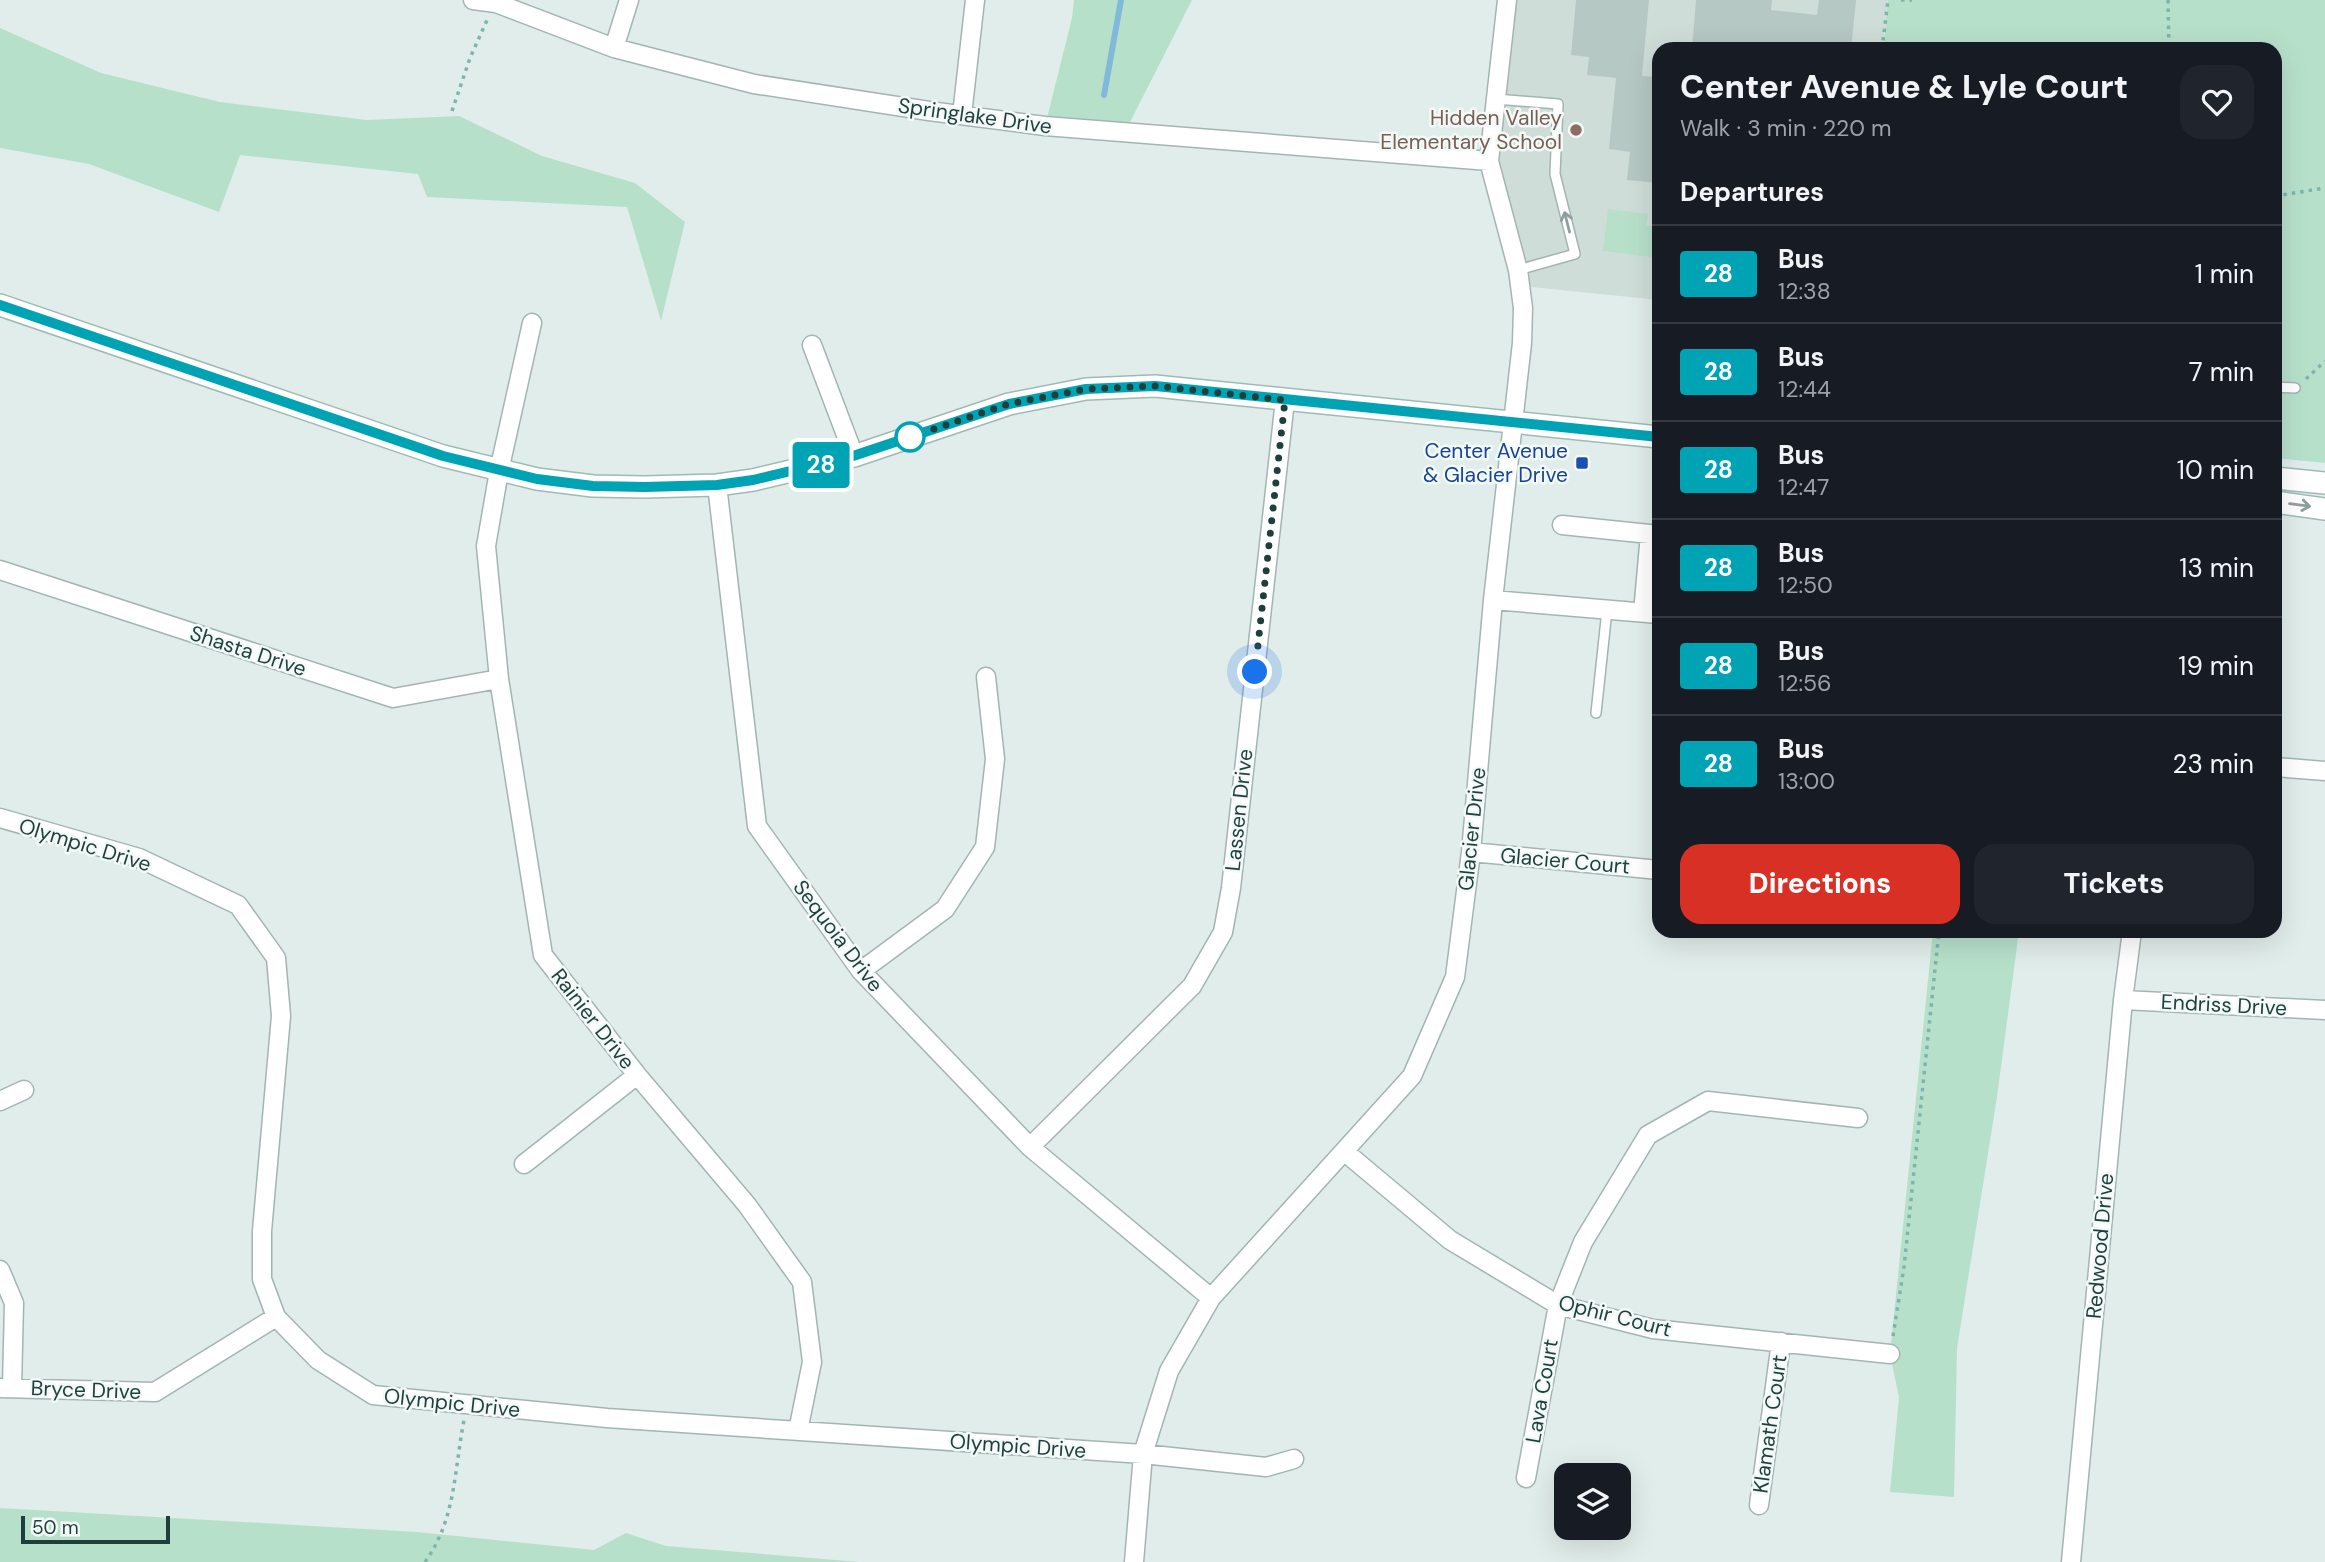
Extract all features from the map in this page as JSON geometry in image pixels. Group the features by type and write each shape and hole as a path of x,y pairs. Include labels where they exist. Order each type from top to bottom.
{"street":[{"name":"Springlake Drive","path":"473,0 496,3 614,48 754,83 1045,126 1489,161"},
{"path":"614,48 629,0"},
{"path":"962,115 975,0"},
{"name":"Glacier Drive","path":"1134,1562 1143,1454 1170,1371 1211,1298 1412,1076 1455,977 1471,852 1523,308 1518,270 1489,161 1507,0"},
{"path":"0,305 443,456 537,479 593,486 717,485 807,468 853,456 1009,404 1086,389 1155,386 1652,436"},
{"name":"Rainier Drive","path":"532,323 499,471 486,546 499,679 543,955 637,1075 747,1205 802,1282 812,1362 798,1431"},
{"path":"812,345 853,456"},
{"name":"Lassen Drive","path":"1030,1147 1192,986 1223,932 1231,888 1285,400"},
{"path":"2282,479 2325,483"},
{"name":"Sequoia Drive","path":"717,485 757,827 860,971 1030,1147 1211,1298"},
{"path":"2282,503 2325,509"},
{"path":"1562,525 1652,535"},
{"name":"Shasta Drive","path":"0,570 393,698 499,679"},
{"path":"1493,600 1651,614 1652,594"},
{"path":"860,971 945,909 985,847 995,759 986,677"},
{"path":"2282,768 2325,771"},
{"name":"Olympic Drive","path":"0,818 139,858 238,905 276,958 281,1016 262,1243 262,1279 276,1317 318,1360 373,1395 607,1418 1143,1454 1266,1467 1294,1458"},
{"name":"Glacier Court","path":"1471,852 1652,869"},
{"name":"Redwood Drive","path":"2071,1562 2123,1000 2131,938"},
{"name":"Endriss Drive","path":"2123,1000 2325,1010"},
{"path":"524,1164 637,1075"},
{"path":"0,1101 24,1090"},
{"name":"Lava Court","path":"1526,1478 1558,1305 1583,1242 1648,1135 1707,1101 1858,1118"},
{"name":"Ophir Court","path":"1345,1152 1450,1240 1558,1305 1653,1329 1890,1354"},
{"path":"0,1270 14,1303 6,1387"},
{"name":"Bryce Drive","path":"6,1387 155,1392 276,1317"},
{"name":"Klamath Court","path":"1759,1505 1781,1342"}],"lane":[{"path":"1496,99 1558,104 1555,174 1575,254 1518,270"},
{"path":"2282,387 2295,388"},
{"path":"1596,713 1607,610"}],"path":[{"path":"1883,42 1888,0"},
{"path":"1901,0 1912,0"},
{"path":"2168,0 2169,42"},
{"path":"452,111 470,58 496,3"},
{"path":"2282,195 2325,188"},
{"path":"2295,388 2325,361"},
{"path":"1890,1354 1904,1268 1938,938"},
{"path":"425,1562 439,1543 452,1503 467,1405"}],"shaded area":[{"name":"Hidden Valley Elementary School","path":"1507,0 1888,0 1883,42 1652,42 1652,299 1521,286 1489,161"}],"green space":[{"path":"1074,0 1192,0 1124,134 1045,126"},
{"path":"1888,0 2325,0 2325,463 2282,459 2282,42 1884,42"},
{"path":"0,28 101,73 220,102 367,120 459,116 542,156 635,183 685,222 661,321 627,207 427,197 418,174 240,155 219,212 89,164 0,148"},
{"path":"1608,209 1648,214 1646,226 1652,226 1652,257 1603,251"},
{"path":"1932,938 2018,938 1997,1097 1957,1348 1954,1497 1890,1492 1899,1397 1890,1354"},
{"path":"0,1508 417,1532 594,1550 626,1533 666,1546 860,1562 0,1562"}],"building":[{"path":"1576,0 1649,0 1642,76 1652,77 1652,182 1627,180 1630,152 1609,149 1616,78 1587,75 1589,57 1571,55"},
{"path":"1696,0 1772,0 1771,10 1817,15 1819,0 1856,0 1852,42 1693,42"}],"waterway":[{"path":"1104,95 1121,0"}],"bus line":[{"name":"28","path":"0,305 443,456 537,479 593,486 717,485 753,480 853,456 1009,404 1086,389 1155,386 1652,436"}],"place":[{"name":"Hidden Valley Elementary School","path":"1576,130"},
{"name":"Center Avenue & Glacier Drive","path":"1582,463"}],"route":[{"path":"910,437 1009,404 1086,389 1155,386 1285,400 1255,672"}]}
